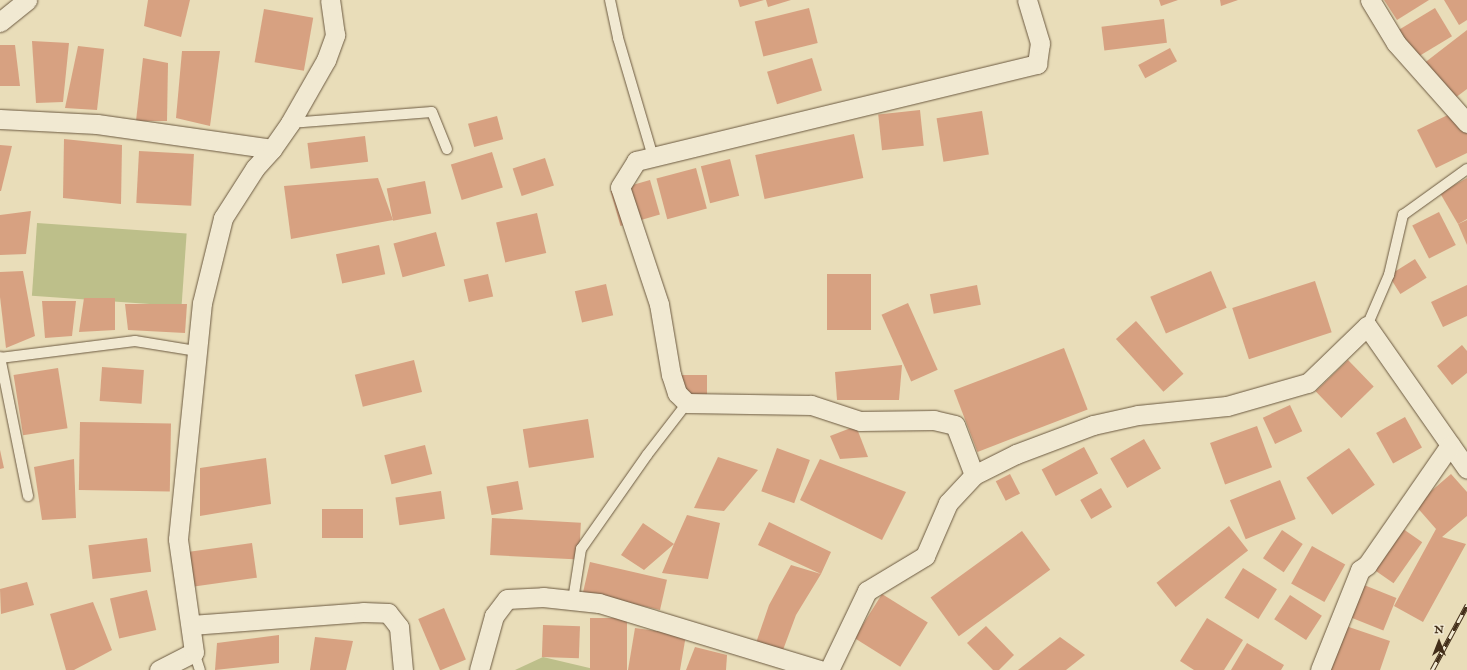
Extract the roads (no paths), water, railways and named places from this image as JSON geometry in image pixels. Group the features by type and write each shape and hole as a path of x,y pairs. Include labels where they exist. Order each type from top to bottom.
{"street":[{"path":"0,22 27,0"},
{"path":"159,670 194,652 178,539 202,303 223,218 255,168 272,149 290,123 326,60 335,35 330,0"},
{"path":"974,475 955,426 934,420 860,421 811,405 687,403 678,393 671,376 659,304 620,187 636,161 1037,64 1040,44 1027,0"},
{"path":"1370,0 1396,43 1467,123"},
{"path":"0,119 97,124 272,149"},
{"path":"829,670 867,591 925,556 948,502 974,475 1016,454 1093,425 1138,415 1228,406 1308,383 1367,326 1467,469"},
{"path":"1320,670 1360,570 1367,565 1450,445"},
{"path":"480,670 494,616 507,599 543,597 599,603 820,670"},
{"path":"191,625 363,612 388,613 399,627 403,670"}],"lane":[{"path":"610,0 618,38 653,157"},
{"path":"290,123 432,112 448,149"},
{"path":"1367,326 1389,275 1403,215 1467,169"},
{"path":"28,496 0,358 135,341 197,351"},
{"path":"573,600 581,549 646,455 687,403"},
{"path":"194,652 200,670"}],"railway":[{"path":"1432,670 1467,605"}]}
